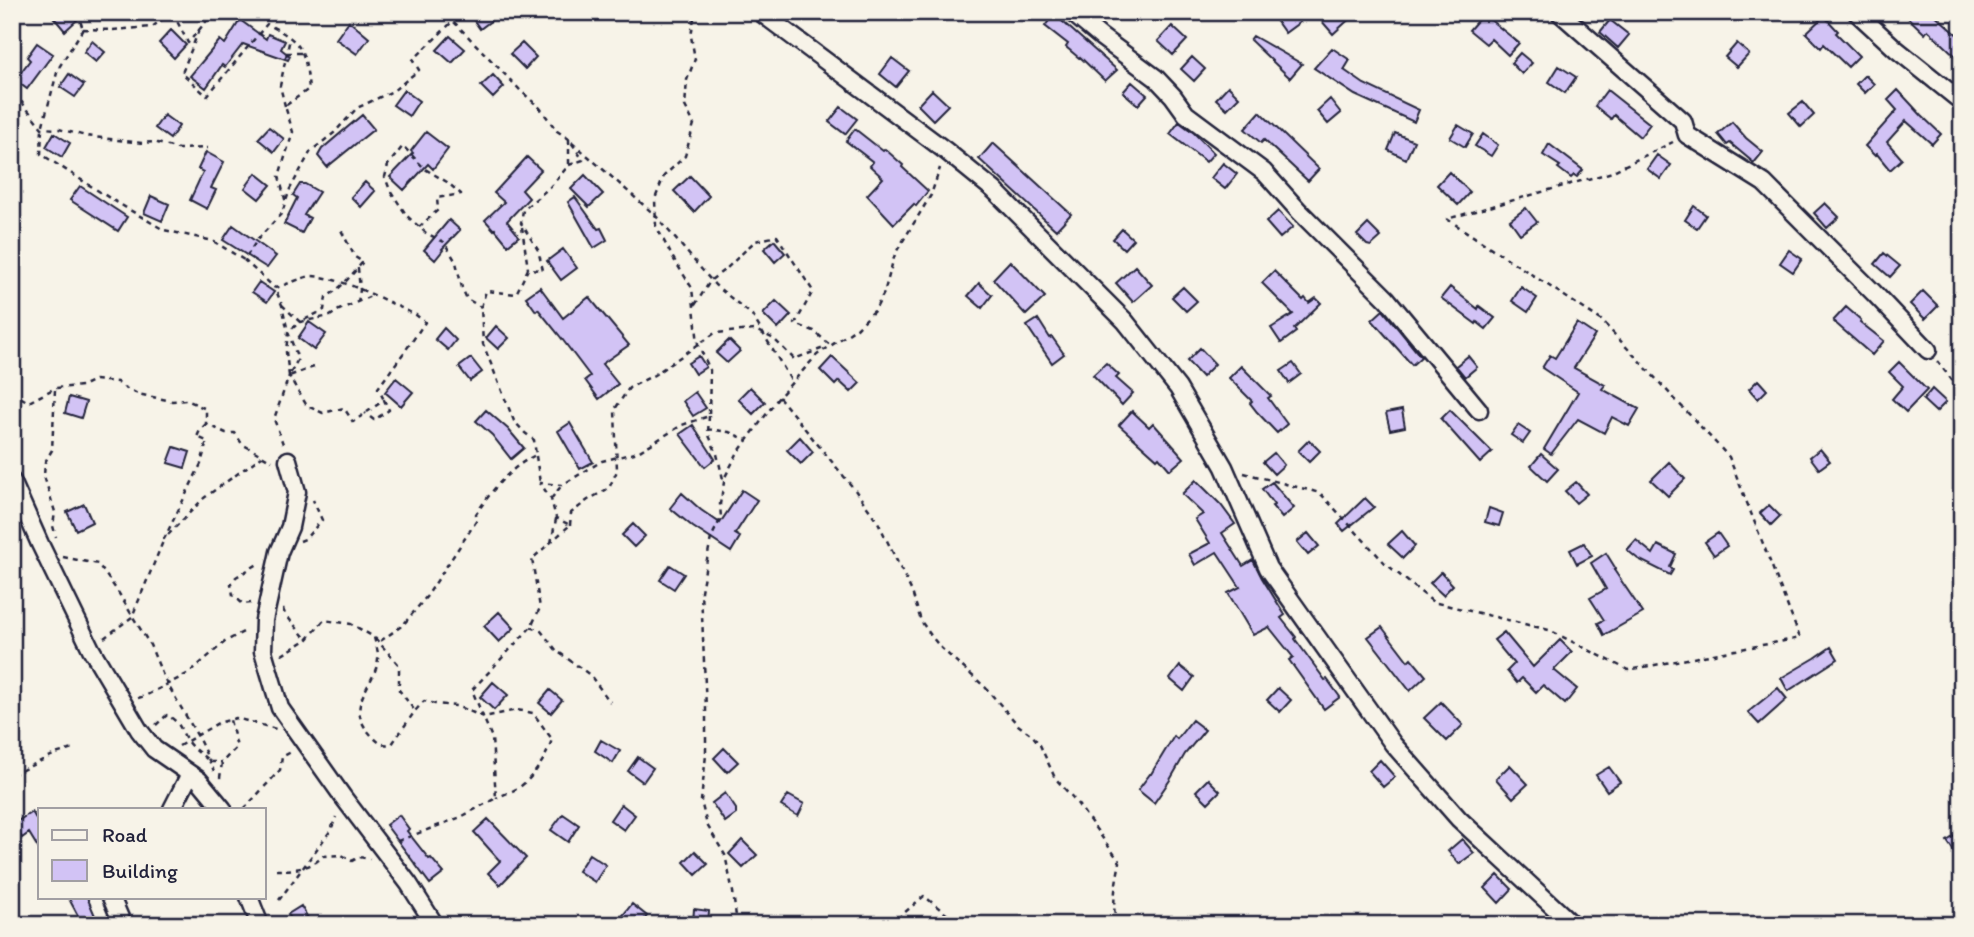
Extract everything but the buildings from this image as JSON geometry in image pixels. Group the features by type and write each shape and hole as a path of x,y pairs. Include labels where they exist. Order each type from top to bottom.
{"street":[{"path":"760,12 994,190 1125,321 1178,388 1224,467 1268,568 1393,744 1459,819 1573,925"},
{"path":"1071,12 1156,78 1174,96 1186,114 1265,172 1299,211 1387,299 1479,410"},
{"path":"1559,12 1683,121 1687,135 1764,183 1928,350"},
{"path":"1856,12 1896,49 1962,102"},
{"path":"289,465 297,492 290,527 279,552 264,620 263,651 280,708 435,925"},
{"path":"12,481 90,649 145,737 154,749 199,780 222,808"},
{"path":"173,808 190,774"},
{"path":"111,898 123,925"},
{"path":"249,898 260,925"}],"path":[{"path":"76,12 83,29"},
{"path":"83,29 152,27 165,14 177,21 188,43 209,18 202,12"},
{"path":"695,12 691,36 695,59 687,80 685,106 694,124 685,156 664,176 655,199 656,226 692,288 698,344 710,370 707,429 717,454 724,485"},
{"path":"244,260 258,239 282,213 290,189 311,151 357,108 393,91 419,70 413,60 453,21 540,108 557,131 656,216 711,280 752,315 792,382"},
{"path":"199,30 183,73 207,96 267,24 290,36 303,53 309,89 285,106"},
{"path":"83,29 58,69 42,128 41,155 164,230 213,241 244,260 275,288 298,359 274,419 289,465"},
{"path":"286,203 279,176 293,132 280,86 290,36"},
{"path":"286,53 303,53"},
{"path":"12,84 17,96 42,128 86,136 154,142 178,149 208,148"},
{"path":"1224,467 1320,493 1385,564 1433,602 1549,630 1628,670 1800,638 1728,457 1601,320 1447,219 1609,173 1687,135"},
{"path":"551,543 556,518 551,499 540,483 534,440 514,421 494,374 483,344 481,307 486,291 516,295 528,269 521,223 523,210 550,187 569,165 583,160 569,139"},
{"path":"569,139 569,165"},
{"path":"419,227 438,210 437,198 461,194 425,169 403,146 388,165 385,177 390,190 407,216 419,227 426,233 444,242 456,262 467,299 481,307"},
{"path":"737,925 725,855 706,825 701,800 706,755 706,709 701,591 711,538 721,518 720,505 725,477 737,454 792,382 817,355 858,328 875,310 884,293 895,254 931,195 946,151"},
{"path":"521,223 538,250 543,270 528,269"},
{"path":"340,228 355,257 363,262 340,289 326,297 324,310 300,322 288,332 286,352 289,376 307,406 323,413 344,408 352,422 384,400"},
{"path":"695,305 711,280 755,241 777,236 813,291 795,324 814,331 831,346"},
{"path":"358,268 358,302"},
{"path":"275,288 309,276 360,290 425,321 378,388 389,410 374,420 365,413"},
{"path":"300,322 330,316 372,296"},
{"path":"282,305 300,322"},
{"path":"496,799 492,738 472,690 531,627 540,608 532,559 570,525 571,513 609,488 617,471 618,458 615,409 629,388 654,375 715,333 755,330 774,339 793,359 831,346"},
{"path":"1928,350 1962,393"},
{"path":"289,376 314,367"},
{"path":"12,393 29,402 55,388 82,386 95,380 117,382 138,394 172,401 187,400 206,409 206,424 197,437 207,441 201,464 164,539 132,617 90,649"},
{"path":"55,388 52,450 45,462 44,476 55,512 53,526 59,547"},
{"path":"779,397 878,522 912,592 921,621 940,648 985,687 1018,725 1032,735 1040,745 1055,778 1074,799 1120,862 1114,915 1117,925"},
{"path":"551,499 562,485 602,461 638,453 682,425 709,416"},
{"path":"206,424 226,433 235,433 242,444 262,456 289,465"},
{"path":"707,429 729,432 747,440"},
{"path":"379,642 402,625 427,596 477,520 476,514 487,496 507,475 536,455"},
{"path":"164,539 204,498 262,456"},
{"path":"540,483 562,485"},
{"path":"307,640 285,614 279,600 243,604 233,595 232,584 236,577 246,570 268,562 293,542 305,540 322,520 311,495"},
{"path":"556,518 570,525"},
{"path":"52,568 62,556 98,565 150,645 168,685 220,782 222,762 237,747 230,720"},
{"path":"12,622 17,618"},
{"path":"122,701 145,696 168,685 189,673 226,641 264,620"},
{"path":"267,663 307,640 324,620 351,624 374,636 399,665 399,690 415,711"},
{"path":"531,627 541,631 557,651 590,675 610,702"},
{"path":"276,870 304,867 318,862 324,856 342,855 352,861 359,857 369,859 521,786 549,750 552,739 533,713 517,710 484,717 456,706 424,701 392,744 379,743 369,733 360,715 360,699 378,658 374,636"},
{"path":"145,737 167,715 182,728 187,741 210,762 222,762"},
{"path":"167,759 176,747 218,723 236,718 276,729 275,732"},
{"path":"245,808 281,770 282,757 306,744"},
{"path":"12,775 55,754 73,749"},
{"path":"279,900 331,830 343,797"},
{"path":"890,925 923,896 960,925"}]}
